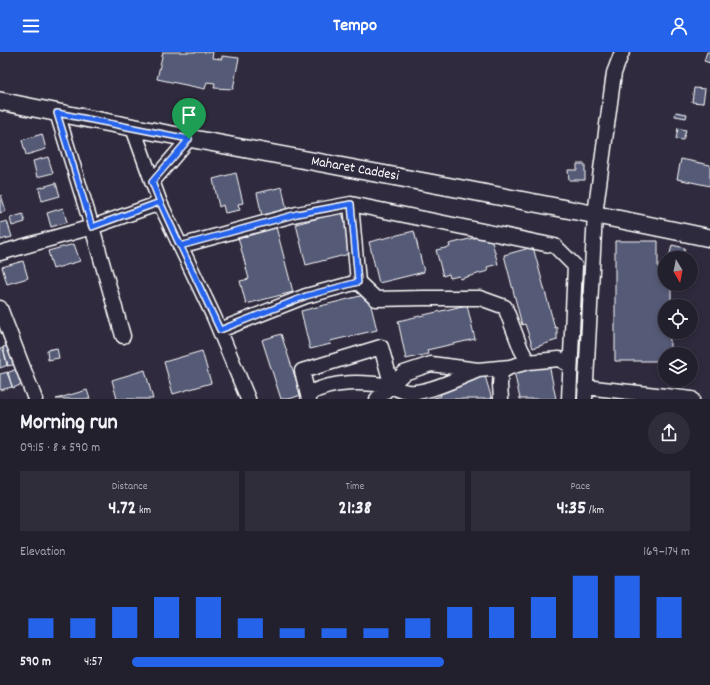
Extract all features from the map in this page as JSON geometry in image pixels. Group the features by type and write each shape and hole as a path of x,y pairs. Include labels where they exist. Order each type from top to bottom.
{"street":[{"path":"622,52 614,74 595,214 585,393 692,399"},
{"name":"Maharet Caddesi","path":"0,101 189,139 595,214 710,238"},
{"path":"57,113 92,227 123,336"},
{"path":"133,128 160,202 220,330 248,399"},
{"path":"152,182 189,139"},
{"path":"0,254 92,227 160,202"},
{"path":"180,246 297,214 351,204 555,246 575,266 569,399"},
{"path":"351,204 358,282 376,299 480,298 505,307 521,349 528,362"},
{"path":"220,330 306,296 358,282"},
{"path":"0,308 35,399"},
{"path":"392,386 382,347 302,370 308,396 320,388 350,382 392,386 404,392 421,391 438,387 478,370"},
{"path":"377,399 404,373 431,364 478,370 510,367 528,362 559,359 570,365"},
{"path":"501,399 501,372 510,367"}],"building":[{"path":"163,52 213,52 212,58 222,59 222,56 239,58 233,89 214,88 215,83 207,82 205,89 157,79"},
{"path":"707,52 710,52 710,63 704,61"},
{"path":"694,88 705,89 703,103 692,102"},
{"path":"676,112 687,114 686,118 675,116"},
{"path":"678,128 686,130 683,140 676,139"},
{"path":"42,134 46,149 26,155 22,140"},
{"path":"48,157 53,173 37,177 33,161"},
{"path":"681,159 710,165 710,186 677,179"},
{"path":"577,164 585,164 585,180 569,180 568,170 577,170"},
{"path":"236,173 243,203 238,204 240,210 225,213 223,205 219,207 213,179"},
{"path":"56,183 60,196 42,201 39,188"},
{"path":"282,187 287,211 262,216 257,193"},
{"path":"1,195 6,211 0,213 0,196"},
{"path":"63,208 67,222 51,227 47,213"},
{"path":"342,212 353,253 306,265 296,224"},
{"path":"23,214 25,222 12,226 10,218"},
{"path":"7,221 12,237 0,240 0,223"},
{"path":"275,223 293,292 246,304 240,281 249,279 237,233"},
{"path":"414,231 424,272 379,283 369,242"},
{"path":"490,234 498,264 487,267 488,271 460,279 459,276 450,278 449,274 443,276 436,250 450,247 449,244"},
{"path":"615,241 658,241 658,291 671,291 671,299 658,299 658,339 670,339 670,347 658,347 658,361 615,361"},
{"path":"74,244 80,261 53,269 48,251"},
{"path":"672,245 685,248 684,251 671,251"},
{"path":"533,247 555,328 557,327 557,340 533,348 525,324 522,325 504,255"},
{"path":"23,261 28,278 7,284 2,267"},
{"path":"368,294 377,330 330,341 331,344 310,349 301,311"},
{"path":"467,305 475,339 427,350 428,354 406,359 398,321"},
{"path":"281,334 301,395 289,399 281,399 262,340"},
{"path":"14,345 24,363 7,366 3,347"},
{"path":"3,348 8,365 0,368 0,349"},
{"path":"57,348 59,358 48,360 47,350"},
{"path":"202,351 211,383 173,394 164,362"},
{"path":"549,364 556,399 520,399 514,371"},
{"path":"19,368 25,383 13,388 7,373"},
{"path":"145,370 153,399 117,399 112,380"},
{"path":"8,372 12,387 0,390 0,374"},
{"path":"484,373 492,399 431,399 441,396 438,387"},
{"path":"87,390 90,399 56,399"}],"route":[{"path":"189,139 57,113 92,227 160,202 180,246 220,330 306,296 358,282 351,204 297,214 180,246 152,182 189,139"}]}
